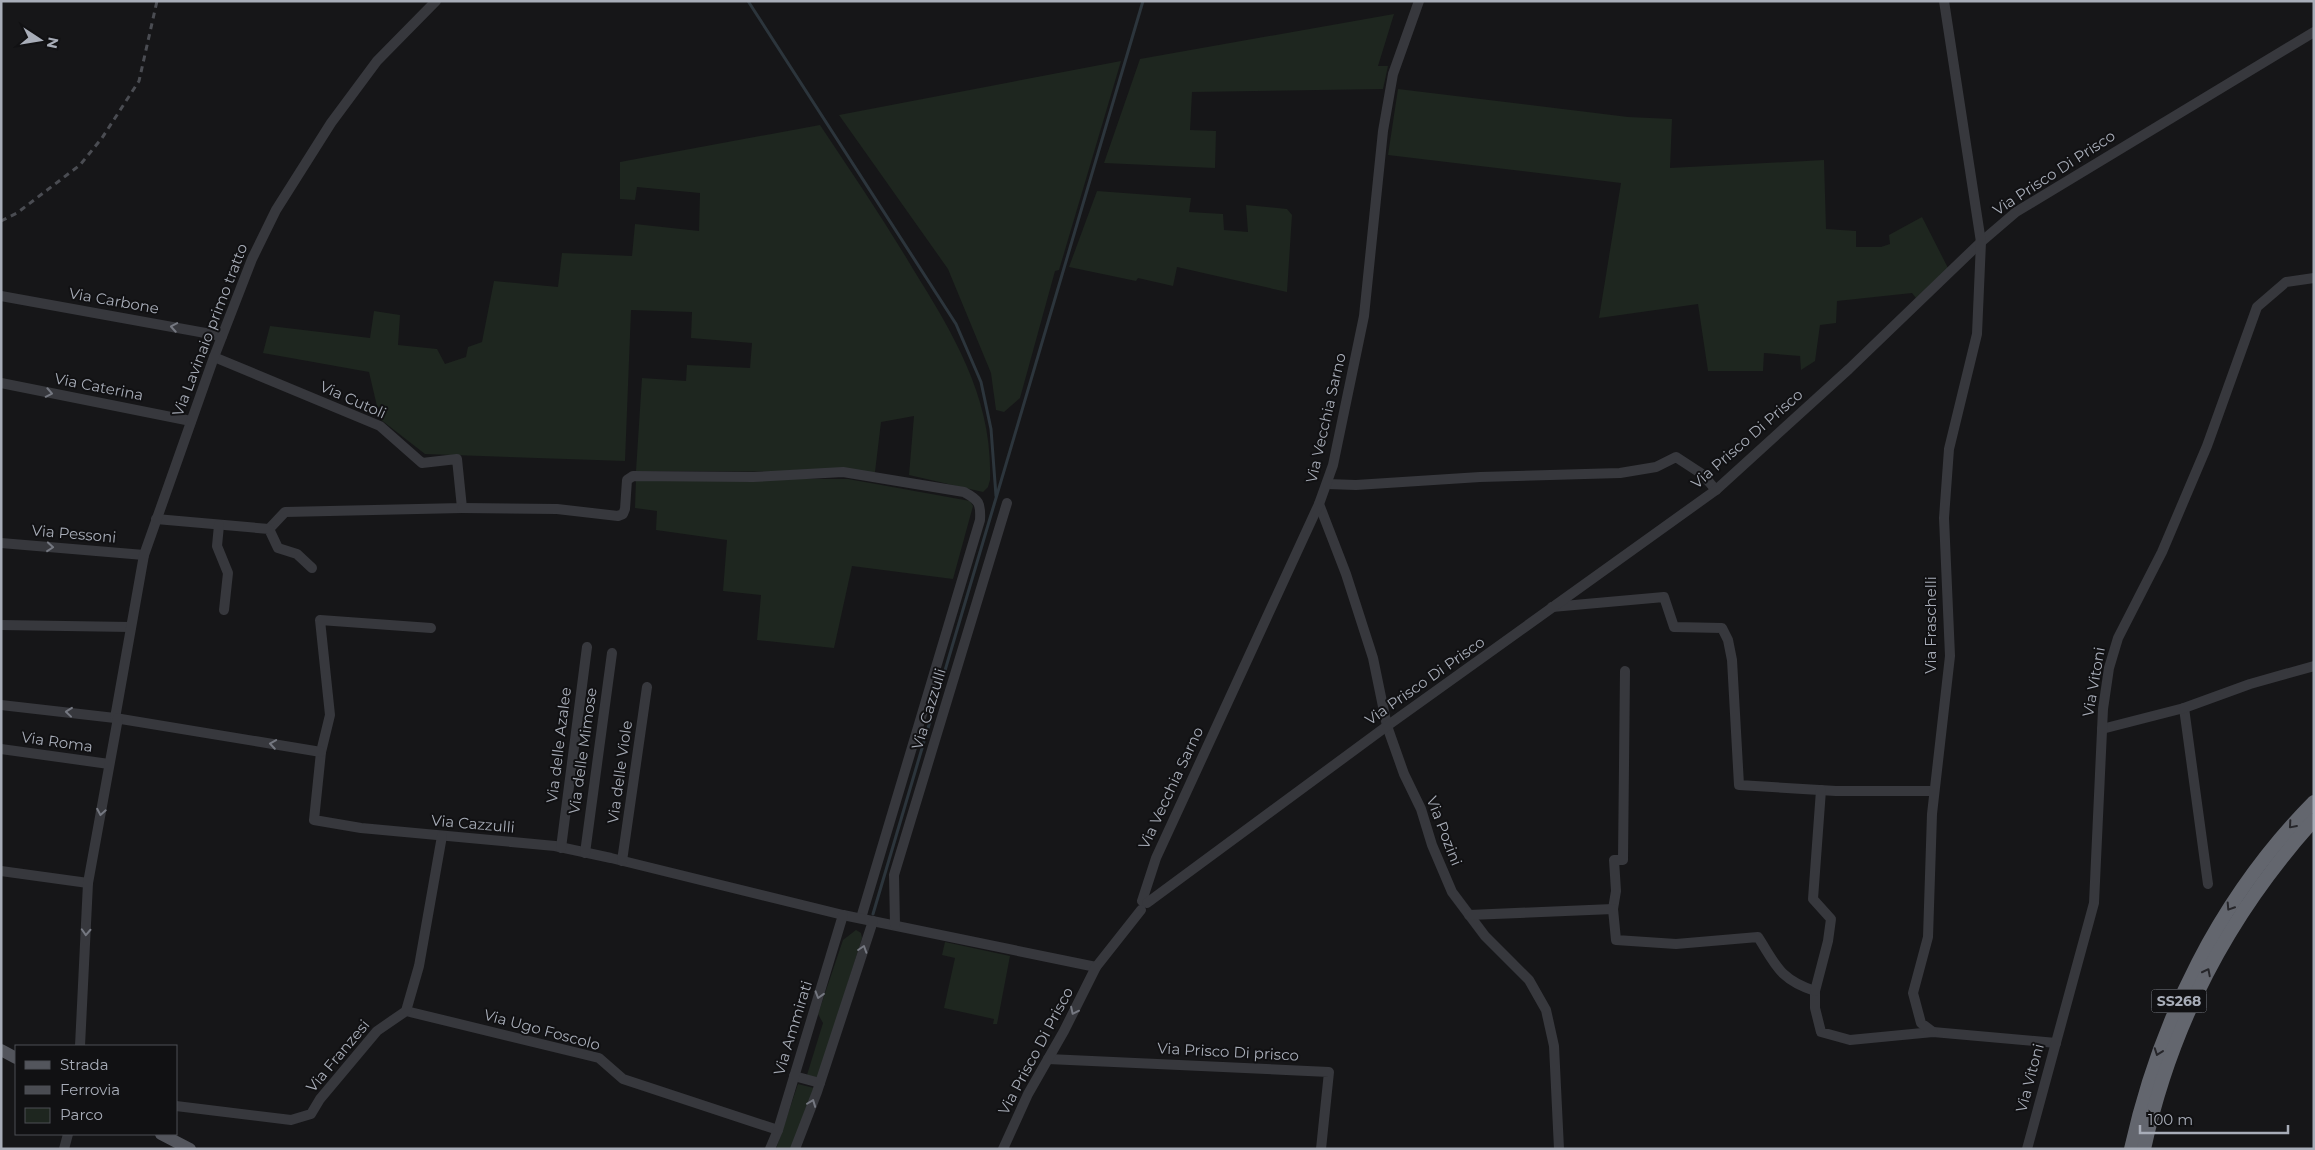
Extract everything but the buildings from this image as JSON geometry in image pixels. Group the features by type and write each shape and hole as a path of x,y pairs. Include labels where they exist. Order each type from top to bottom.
{"highway":[{"name":"SS268","path":"2132,1149 2154,1063 2182,992 2223,918 2263,871 2314,802"},
{"name":"SS268","path":"2276,854 2314,820"},
{"name":"SS268","path":"2144,1149 2166,1068 2194,999 2263,871"}],"main road":[{"path":"1,1050 15,1057"},
{"path":"163,1135 190,1149"}],"street":[{"name":"Via Lavinaio primo tratto","path":"80,1045 88,883 144,555 156,519 222,336 252,259 276,210 331,123 377,61 436,1"},
{"name":"Via Vecchia Sarno","path":"1144,905 1156,858 1328,484 1364,316 1383,131 1393,74 1409,24 1419,1"},
{"name":"Via Fraschelli","path":"1933,1032 1920,1023 1913,993 1928,937 1934,791 1950,656 1944,518 1949,449 1977,334 1981,242 1944,1"},
{"name":"Via Prisco Di Prisco","path":"1003,1149 1028,1094 1096,967 1144,905 1551,607 1716,490 1849,369 1981,242 2016,212 2314,32"},
{"name":"Via Vitoni","path":"2027,1149 2094,903 2102,729 2109,668 2118,638 2162,552 2207,446 2257,307 2286,282 2314,278"},
{"name":"Via Carbone","path":"1,296 222,336"},
{"name":"Via Cutoli","path":"214,357 380,426 422,463 457,459 462,508"},
{"name":"Via Caterina","path":"1,383 191,421"},
{"path":"1328,484 1356,485 1480,477 1620,473 1656,467 1676,457 1702,474 1716,490"},
{"path":"270,529 285,512 462,508 558,510 618,516 623,514 625,509 627,480 633,476 753,477 842,472 964,492 974,497 980,506 977,529 861,918"},
{"name":"Via Cazzulli","path":"895,925 894,875 1007,503"},
{"name":"Via Pozini","path":"1319,504 1346,574 1373,658 1387,726 1404,774 1421,809 1432,845 1449,884 1485,936 1529,980 1546,1010 1554,1046 1558,1149"},
{"path":"156,519 270,529"},
{"path":"220,525 217,546 228,573 224,610"},
{"path":"270,529 278,548 297,554 312,568"},
{"name":"Via Pessoni","path":"1,543 144,555"},
{"path":"1551,607 1664,597 1674,627 1722,628 1728,640 1732,660 1739,785 1821,790 1934,791"},
{"path":"1,705 117,718 321,752 330,715 320,620 431,628"},
{"path":"1,625 131,627"},
{"name":"Via delle Azalee","path":"561,848 587,647"},
{"name":"Via delle Mimose","path":"585,853 612,653"},
{"path":"2102,729 2184,708 2250,684 2314,666"},
{"path":"1625,671 1623,860 1614,860 1616,891 1613,909 1616,940 1676,944 1758,937 1781,974 1804,988 1815,991"},
{"name":"Via delle Viole","path":"622,860 647,687"},
{"path":"2184,708 2208,884"},
{"name":"Via Roma","path":"1,749 109,764"},
{"name":"Via Cazzulli","path":"321,752 314,820 361,828 561,848 622,860 843,915 1096,967"},
{"path":"1821,790 1813,899 1831,920 1828,941 1815,991 1815,1008 1821,1032 1850,1040 1933,1032 2056,1043"},
{"path":"406,1011 419,966 442,836"},
{"path":"1,871 88,883"},
{"path":"1469,915 1613,909"},
{"name":"Via Ammirati","path":"770,1149 778,1130 843,915"},
{"path":"795,1149 820,1083 872,921"},
{"name":"Via Franzesi","path":"178,1106 292,1120 311,1114 320,1099 377,1031 406,1011"},
{"name":"Via Ugo Foscolo","path":"406,1011 599,1058 623,1079 778,1130"},
{"name":"Via Prisco Di prisco","path":"1048,1059 1329,1072 1321,1149"},
{"path":"794,1076 820,1083"},
{"path":"64,1149 68,1135"}],"green space":[{"path":"1394,14 1378,66 1388,66 1383,89 1192,92 1190,130 1216,131 1215,168 1104,163 1140,59"},
{"path":"1121,61 1059,270 1055,271 1020,398 1004,412 996,410 991,373 948,269 839,115"},
{"path":"1398,89 1628,117 1672,119 1670,168 1824,160 1826,229 1856,231 1856,247 1881,247 1890,244 1889,235 1922,217 1948,268 1916,298 1912,293 1837,301 1836,323 1820,325 1815,361 1801,370 1800,356 1764,353 1763,371 1708,371 1698,304 1599,318 1621,183 1388,155"},
{"path":"820,125 943,318 968,369 978,395 985,422 989,450 990,480 988,487 983,492 909,475 914,416 881,422 875,472 636,471 642,378 686,381 687,365 750,368 752,343 691,338 692,312 631,310 625,461 425,454 380,419 369,372 263,353 270,326 370,338 374,311 400,315 398,345 437,349 445,364 466,357 468,347 482,342 494,281 558,287 562,253 632,256 635,224 699,231 700,193 637,187 635,200 620,199 620,162"},
{"path":"1097,191 1191,198 1189,212 1223,214 1224,230 1248,232 1246,205 1287,209 1292,215 1287,292 1177,267 1173,286 1138,278 1136,281 1069,267"},
{"path":"636,479 848,479 970,501 973,506 953,579 852,566 834,648 757,640 761,595 723,591 727,540 656,530 657,511 635,508"},
{"path":"856,930 861,933 862,938 818,1078 807,1075 823,1023 818,1014 843,940"},
{"path":"945,942 1010,956 997,1024 993,1024 994,1019 944,1008 955,958 942,955"},
{"path":"798,1084 814,1088 791,1149 776,1149"}],"waterway":[{"path":"748,1 956,324 981,382 991,429 996,496"},
{"path":"873,914 1143,1"}],"railway":[{"path":"1,221 17,213 80,165 102,138 139,81 157,1"}]}
